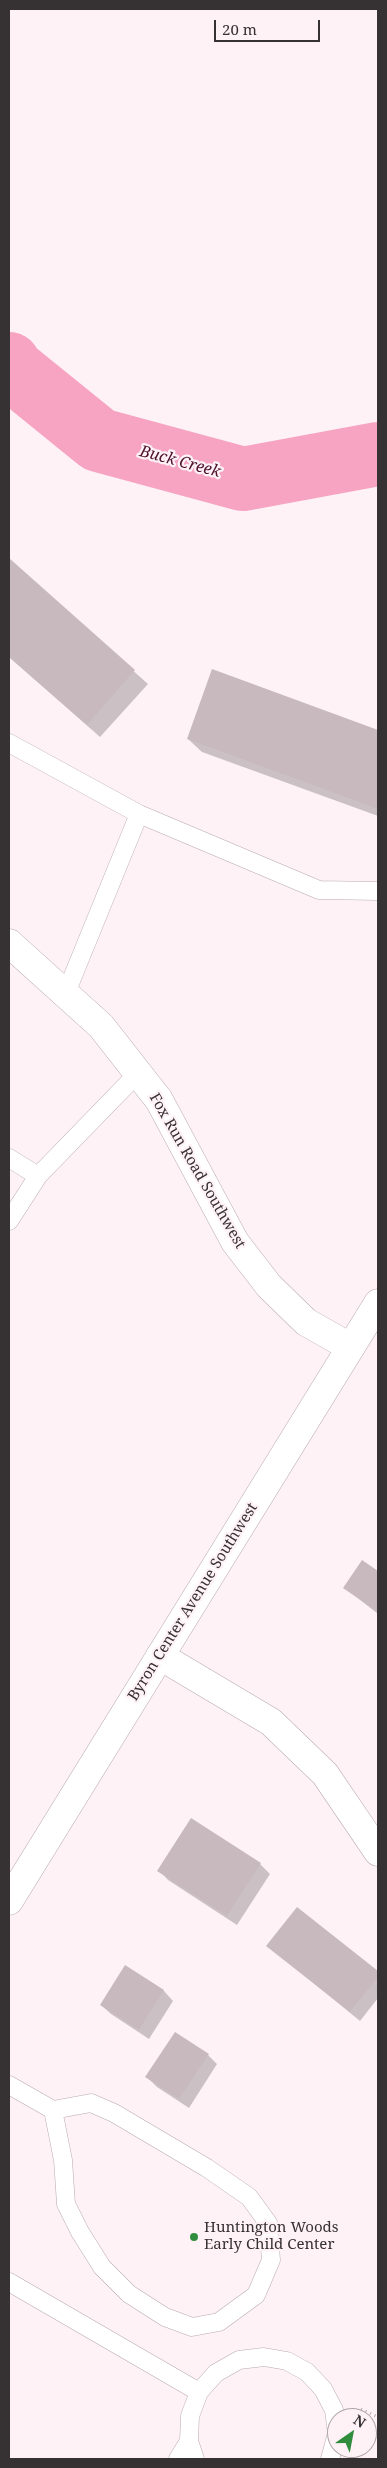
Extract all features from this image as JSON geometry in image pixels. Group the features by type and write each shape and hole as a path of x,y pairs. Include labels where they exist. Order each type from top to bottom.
{"street":[{"name":"Fox Run Road Southwest","path":"9,943 101,1026 159,1100 235,1242 269,1286 306,1322 350,1347"},
{"name":"Byron Center Avenue Southwest","path":"12,1889 160,1656 378,1303"},
{"path":"160,1656 271,1722 325,1774 378,1852"}],"lane":[{"path":"9,743 139,814 319,890 378,891"},
{"path":"66,993 139,814"},
{"path":"9,1221 38,1176 138,1073"},
{"path":"9,1158 38,1176"},
{"path":"9,2085 53,2110 91,2103 114,2113 207,2168 248,2197 268,2223 271,2260 256,2295 219,2322 192,2327 164,2317 129,2294 102,2267 80,2232 66,2204 63,2160 53,2110"},
{"path":"9,2282 199,2392"},
{"path":"195,2459 189,2441 190,2416 199,2392 216,2373 239,2360 264,2357 287,2361 307,2372 323,2389 334,2410 337,2433 330,2459"},
{"path":"178,2459 189,2441"}],"path":[{"path":"354,2405 378,2417"}],"building":[{"path":"9,558 135,670 87,725 9,657"},
{"path":"212,669 378,730 378,809 187,739"},
{"path":"362,1560 378,1571 378,1612 343,1588"},
{"path":"191,1818 261,1863 227,1916 157,1871"},
{"path":"297,1907 378,1971 378,1977 350,2012 266,1946"},
{"path":"125,1965 164,1990 139,2030 100,2005"},
{"path":"175,2032 209,2054 179,2099 145,2077"}],"waterway":[{"name":"Buck Creek","path":"9,364 10,368 99,440 243,479 378,454"}],"place":[{"name":"Huntington Woods Early Child Center","path":"194,2237"}]}
